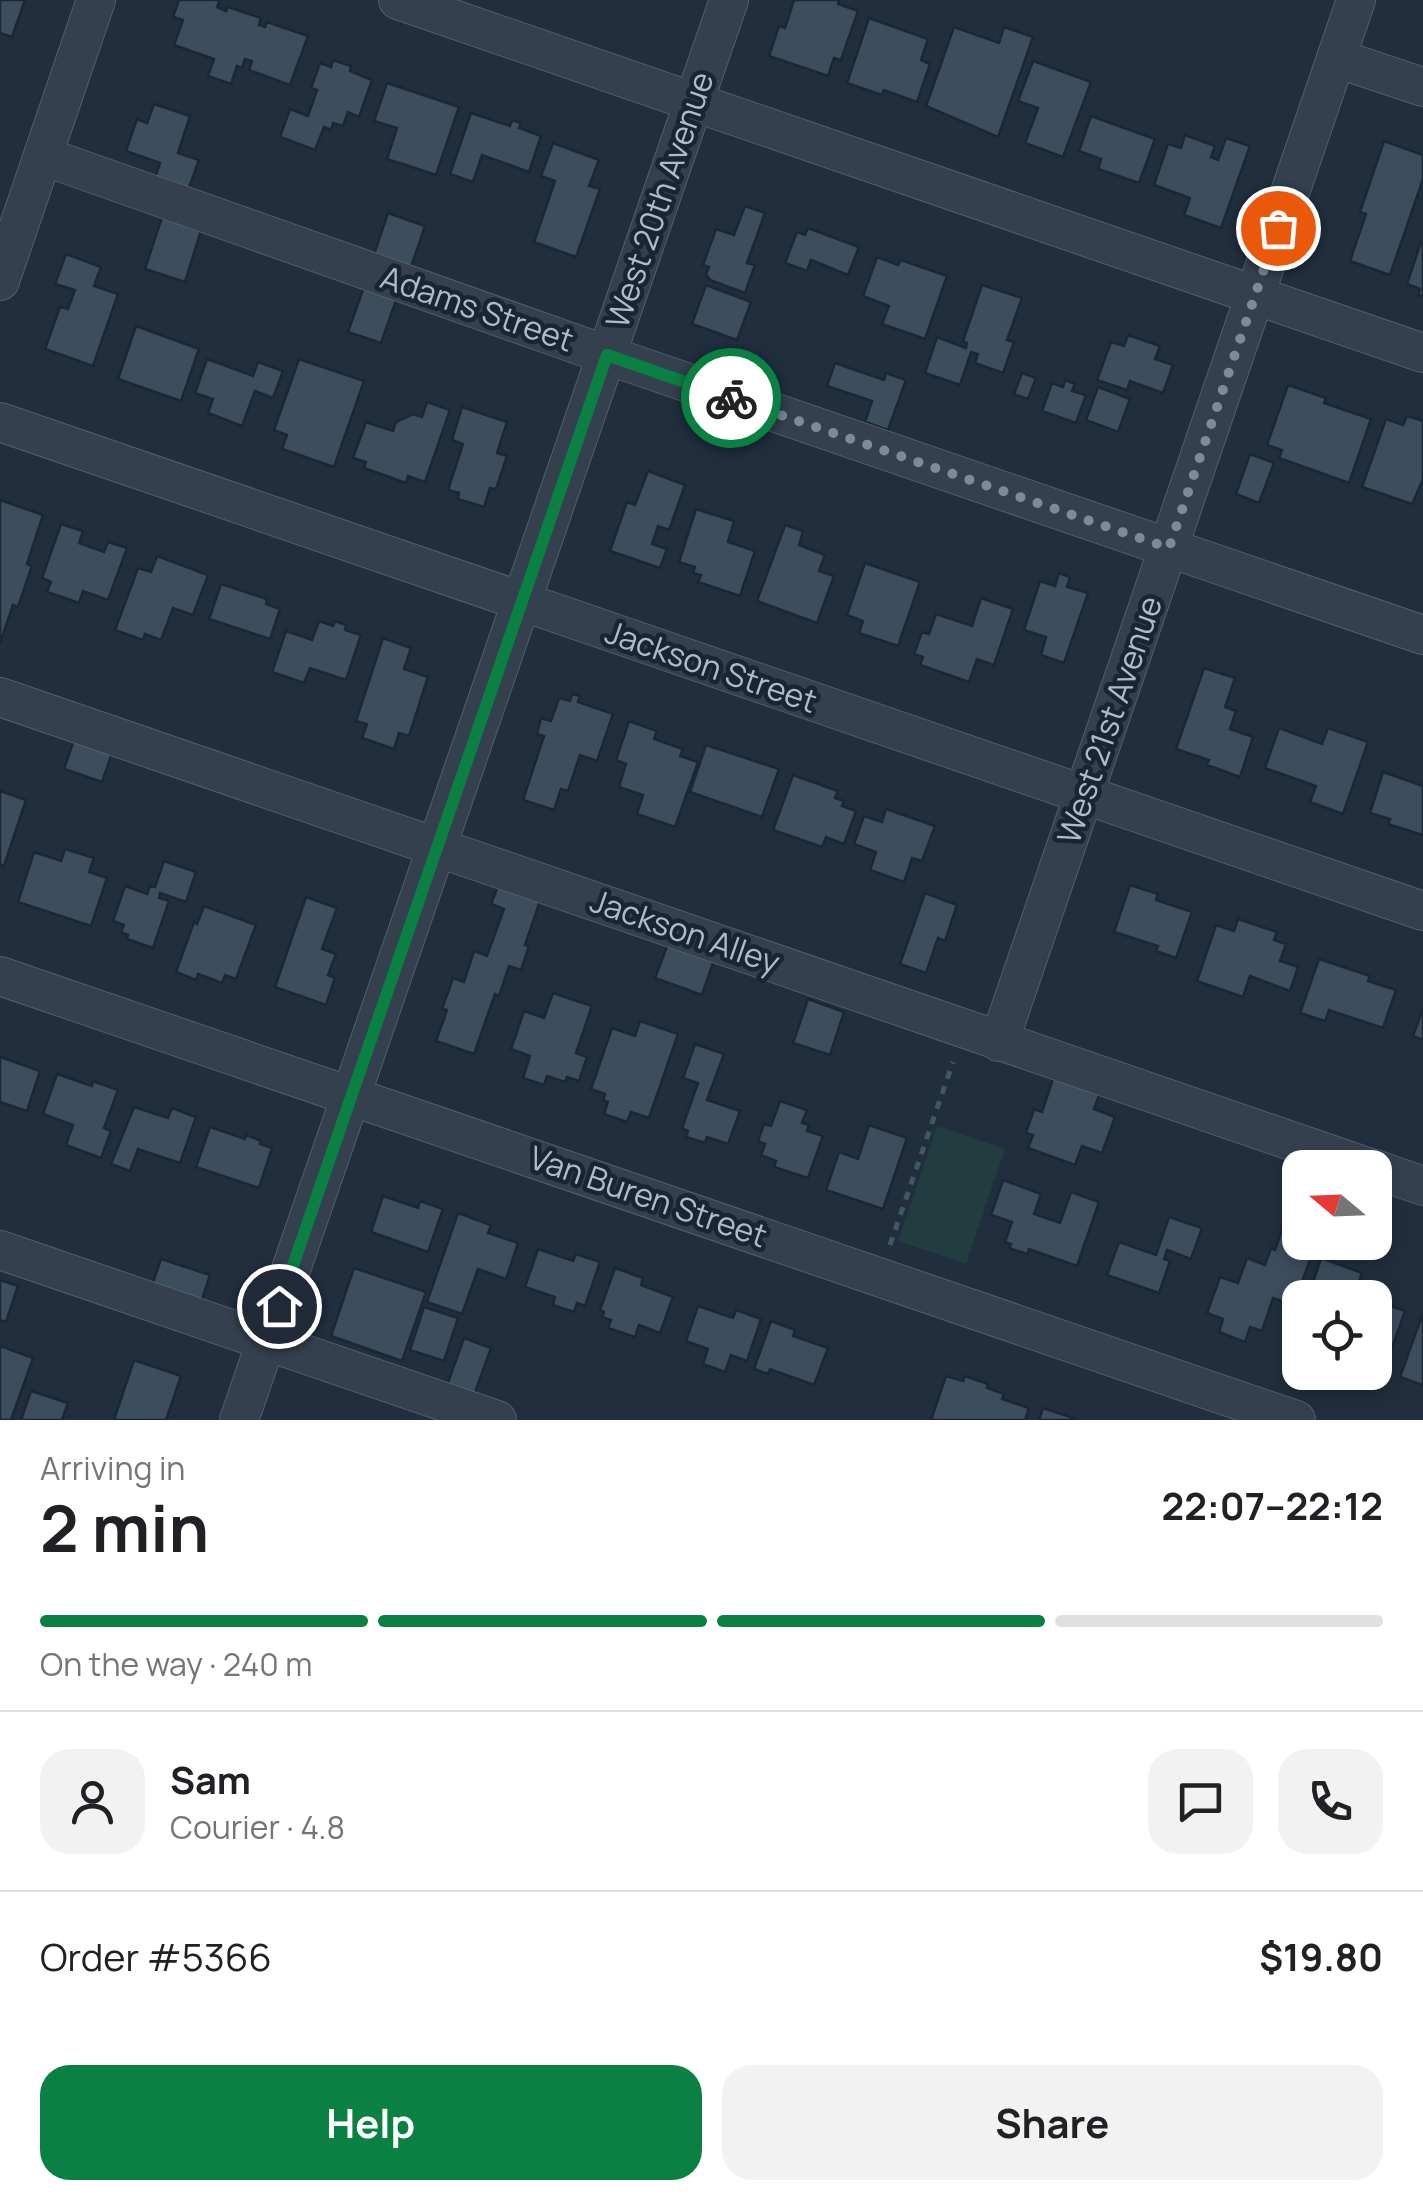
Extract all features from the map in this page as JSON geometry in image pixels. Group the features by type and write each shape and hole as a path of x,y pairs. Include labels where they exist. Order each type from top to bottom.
{"street":[{"path":"0,281 96,0"},
{"path":"398,0 1423,354"},
{"name":"West 20th Avenue","path":"239,1420 729,0"},
{"name":"West 21st Avenue","path":"982,1036 1084,795 1356,0"},
{"path":"1336,58 1423,87"},
{"name":"Adams Street","path":"42,156 1423,635"},
{"name":"Jackson Street","path":"0,422 1423,911"},
{"name":"Jackson Alley","path":"0,697 1319,1150"},
{"name":"Van Buren Street","path":"0,976 1296,1420"},
{"name":"Jackson Alley","path":"1392,1175 1423,1186"},
{"path":"0,1250 497,1420"}],"path":[{"path":"880,1276 982,1036"}],"green space":[{"path":"937,1126 1005,1149 966,1264 898,1241"}],"building":[{"path":"0,0 25,0 12,37 0,33"},
{"path":"179,0 220,0 217,7 261,18 259,25 265,27 267,22 308,36 290,85 249,70 252,61 245,59 242,68 237,66 231,84 208,76 214,59 174,45 183,20 173,17"},
{"path":"794,0 839,0 838,4 858,11 841,60 834,58 828,76 769,56 779,26 785,28"},
{"path":"869,18 928,39 921,60 930,64 917,102 847,83"},
{"path":"954,27 999,43 1004,27 1033,37 998,137 926,106"},
{"path":"333,60 372,80 359,117 348,112 343,126 333,123 331,130 324,127 315,150 280,137 290,109 308,116 317,90 311,88 320,63 331,67"},
{"path":"1033,61 1091,82 1063,157 1025,143 1038,108 1018,101"},
{"path":"387,83 459,107 436,175 387,159 397,128 374,121"},
{"path":"154,104 190,116 178,153 199,160 186,196 153,184 160,163 126,151 137,119 147,123"},
{"path":"471,113 510,126 512,120 521,123 519,128 541,136 529,172 482,155 473,182 450,174"},
{"path":"1091,116 1155,139 1139,183 1098,169 1101,159 1079,151"},
{"path":"1185,135 1215,146 1211,157 1218,160 1226,138 1250,146 1221,228 1184,215 1190,198 1154,185 1168,144 1181,148"},
{"path":"1384,141 1423,155 1423,179 1390,275 1350,261 1366,214 1360,212"},
{"path":"553,143 599,160 589,186 600,189 576,257 534,242 555,181 541,176"},
{"path":"745,206 765,213 747,263 755,265 745,293 710,280 706,274 709,267 703,265 716,229 734,235"},
{"path":"388,213 425,226 408,276 371,263"},
{"path":"163,214 202,227 185,282 145,269"},
{"path":"808,228 859,247 848,275 811,260 807,271 785,263 797,232 805,235"},
{"path":"1421,242 1423,296 1418,295 1420,289 1407,284"},
{"path":"66,254 101,267 94,286 118,294 93,366 45,349 60,307 68,309 75,290 55,284"},
{"path":"877,257 898,265 901,260 947,276 925,339 882,324 889,306 863,296"},
{"path":"365,284 398,295 381,343 348,332"},
{"path":"706,285 751,302 737,340 692,324"},
{"path":"982,285 1022,298 1007,340 1014,342 1003,373 975,363 978,354 971,352 960,385 925,373 937,337 966,348 963,341"},
{"path":"136,326 199,349 181,401 118,379"},
{"path":"1128,335 1160,346 1155,359 1173,365 1163,393 1130,381 1127,390 1097,380 1111,342 1124,346"},
{"path":"207,359 253,376 258,362 283,371 273,398 255,391 242,426 208,413 213,399 195,393"},
{"path":"299,359 364,381 334,467 282,449 287,435 274,430"},
{"path":"835,363 884,380 886,373 906,380 888,430 865,422 872,401 827,386"},
{"path":"1022,373 1036,378 1028,399 1014,394"},
{"path":"1065,380 1075,384 1072,391 1086,395 1076,423 1042,411 1052,383 1063,387"},
{"path":"1288,385 1326,398 1324,403 1371,419 1349,483 1279,458 1282,450 1267,445"},
{"path":"1098,387 1130,399 1118,432 1086,420"},
{"path":"427,402 450,410 425,482 408,476 406,483 364,468 366,462 353,458 366,422 393,431 396,422 413,414 422,417"},
{"path":"462,407 507,422 497,453 507,456 496,489 490,488 484,507 458,499 459,493 448,490 463,444 452,440"},
{"path":"1407,416 1423,421 1423,479 1412,504 1362,487 1386,419 1403,425"},
{"path":"1250,454 1274,463 1259,503 1236,494"},
{"path":"648,471 685,485 669,530 658,526 652,544 667,549 660,568 610,551 627,502 635,505"},
{"path":"0,500 43,515 27,564 32,566 0,643"},
{"path":"696,509 734,521 728,542 755,551 740,596 698,582 701,575 693,573 695,567 679,562"},
{"path":"61,524 83,531 79,543 104,552 108,542 127,548 108,600 83,591 79,603 47,592 51,582 42,578"},
{"path":"785,525 803,531 799,545 825,555 819,571 834,576 817,623 757,601"},
{"path":"157,556 208,575 193,615 173,608 161,640 145,634 143,640 115,630 138,568 151,572"},
{"path":"865,563 920,582 898,646 859,633 863,621 847,615"},
{"path":"1059,573 1070,577 1067,587 1088,593 1064,663 1041,655 1046,637 1024,630 1040,581 1055,586"},
{"path":"221,584 267,599 266,604 280,609 270,639 209,619"},
{"path":"981,598 1013,609 994,665 977,659 969,682 920,665 923,657 914,654 922,632 929,634 936,614 972,626"},
{"path":"319,621 333,626 335,621 346,625 345,630 361,635 346,680 310,668 304,683 272,672 286,631 312,640"},
{"path":"383,638 411,648 404,669 428,677 409,736 399,733 394,749 362,738 367,724 356,721"},
{"path":"1204,668 1235,678 1225,707 1236,711 1230,729 1253,737 1240,777 1207,765 1209,760 1176,749"},
{"path":"572,694 580,696 578,702 613,714 597,761 580,755 568,791 561,789 554,810 523,800 544,736 537,734 541,718 551,721 559,698 570,701"},
{"path":"629,721 657,731 654,739 683,749 680,756 698,762 675,827 637,814 643,795 619,787 626,764 616,760"},
{"path":"1279,728 1322,744 1328,728 1368,742 1343,814 1310,802 1316,786 1265,768"},
{"path":"74,740 112,753 102,782 64,769"},
{"path":"706,745 779,769 762,817 690,792"},
{"path":"1383,772 1423,786 1423,835 1388,824 1390,819 1370,813"},
{"path":"793,775 838,791 835,798 844,801 842,806 856,811 844,844 826,837 822,847 773,830"},
{"path":"0,791 26,800 4,866 0,865"},
{"path":"886,809 935,826 922,861 912,858 904,882 870,870 876,852 854,844 864,816 882,822"},
{"path":"65,849 94,858 89,872 107,878 91,926 18,902 34,852 61,861"},
{"path":"164,861 196,872 186,902 160,893 159,898 169,901 153,948 127,939 128,935 121,932 124,925 113,921 125,886 147,894 150,886 155,887"},
{"path":"1130,885 1158,894 1156,900 1192,912 1176,958 1156,951 1158,946 1114,932"},
{"path":"498,886 540,901 521,970 509,966 474,1054 436,1041 453,978 464,982 474,951 487,956 504,909 491,904"},
{"path":"925,893 957,905 945,941 938,938 926,973 900,964"},
{"path":"306,897 337,908 322,949 336,954 328,975 335,978 326,1005 275,987"},
{"path":"204,906 256,925 236,979 225,975 222,983 198,974 196,980 176,972"},
{"path":"1238,919 1277,932 1274,940 1286,944 1280,961 1298,967 1290,991 1250,976 1243,997 1197,981 1216,925 1234,931"},
{"path":"668,944 714,960 702,995 655,978"},
{"path":"1319,959 1370,976 1368,981 1396,990 1383,1028 1329,1010 1325,1021 1300,1013"},
{"path":"553,993 592,1006 576,1053 587,1057 579,1081 567,1077 565,1082 547,1076 544,1085 523,1078 530,1056 511,1049 524,1011 544,1018"},
{"path":"808,999 844,1012 830,1055 793,1043"},
{"path":"1423,1008 1423,1040 1413,1036"},
{"path":"640,1021 678,1034 649,1118 631,1112 627,1122 604,1114 608,1102 603,1100 605,1094 591,1089 612,1028 635,1036"},
{"path":"695,1044 724,1054 707,1100 740,1111 728,1144 707,1137 705,1143 686,1137 688,1131 682,1128 698,1083 683,1078"},
{"path":"0,1057 40,1071 27,1111 0,1102"},
{"path":"57,1074 118,1090 104,1128 111,1131 101,1158 66,1145 73,1125 43,1114"},
{"path":"1054,1076 1100,1093 1094,1109 1115,1117 1102,1153 1082,1146 1075,1165 1028,1148 1033,1135 1026,1133 1034,1109 1042,1112"},
{"path":"780,1101 807,1110 802,1123 809,1125 807,1131 823,1136 808,1178 774,1167 776,1161 761,1155 765,1144 758,1141 764,1124 771,1126"},
{"path":"134,1107 168,1118 172,1108 196,1117 180,1163 138,1149 130,1171 111,1164"},
{"path":"869,1125 907,1138 883,1209 826,1190 839,1152 858,1159"},
{"path":"210,1127 245,1139 246,1135 272,1148 259,1188 196,1167"},
{"path":"1003,1180 1041,1194 1034,1214 1060,1223 1071,1192 1099,1202 1077,1266 1029,1249 1027,1254 1009,1248 1011,1244 1005,1242 1012,1222 991,1215"},
{"path":"383,1196 418,1208 420,1201 443,1209 428,1252 371,1232"},
{"path":"458,1213 491,1225 488,1233 518,1243 506,1279 478,1269 462,1314 427,1302"},
{"path":"1169,1217 1202,1228 1191,1259 1167,1250 1164,1259 1170,1261 1159,1293 1107,1275 1119,1242 1156,1255"},
{"path":"1282,1230 1282,1260 1310,1260 1303,1280 1282,1280 1282,1301 1273,1298 1262,1331 1250,1327 1245,1342 1219,1332 1223,1319 1207,1313 1220,1277 1238,1283 1247,1258 1265,1265 1271,1248 1275,1250"},
{"path":"538,1249 573,1261 576,1254 600,1262 585,1306 577,1303 574,1312 553,1305 555,1297 525,1287"},
{"path":"161,1259 210,1275 200,1306 151,1289"},
{"path":"1320,1260 1362,1273 1359,1280 1314,1280"},
{"path":"354,1268 426,1292 402,1361 331,1336"},
{"path":"615,1268 643,1278 641,1285 673,1297 660,1333 639,1325 635,1337 608,1328 611,1320 602,1317 604,1312 600,1310"},
{"path":"0,1280 18,1286 6,1322 0,1320"},
{"path":"698,1306 733,1318 736,1310 761,1319 747,1361 731,1355 725,1372 703,1364 708,1349 686,1341"},
{"path":"1392,1306 1405,1311 1392,1348"},
{"path":"424,1307 458,1318 444,1361 410,1350"},
{"path":"1423,1313 1423,1385 1400,1377"},
{"path":"771,1321 795,1330 793,1336 828,1348 814,1385 770,1369 768,1374 754,1369"},
{"path":"464,1338 491,1348 473,1398 446,1388"},
{"path":"0,1346 33,1358 11,1420 0,1420"},
{"path":"134,1360 181,1376 166,1420 114,1420"},
{"path":"946,1376 963,1381 965,1376 988,1384 987,1388 1004,1394 1002,1399 1029,1408 1025,1420 931,1420"},
{"path":"31,1391 68,1403 62,1420 21,1420"},
{"path":"1043,1408 1079,1420 1039,1420"}],"way so far":[{"path":"731,398 1169,548 1278,228"}],"route":[{"path":"279,1306 607,355 731,398"}]}
